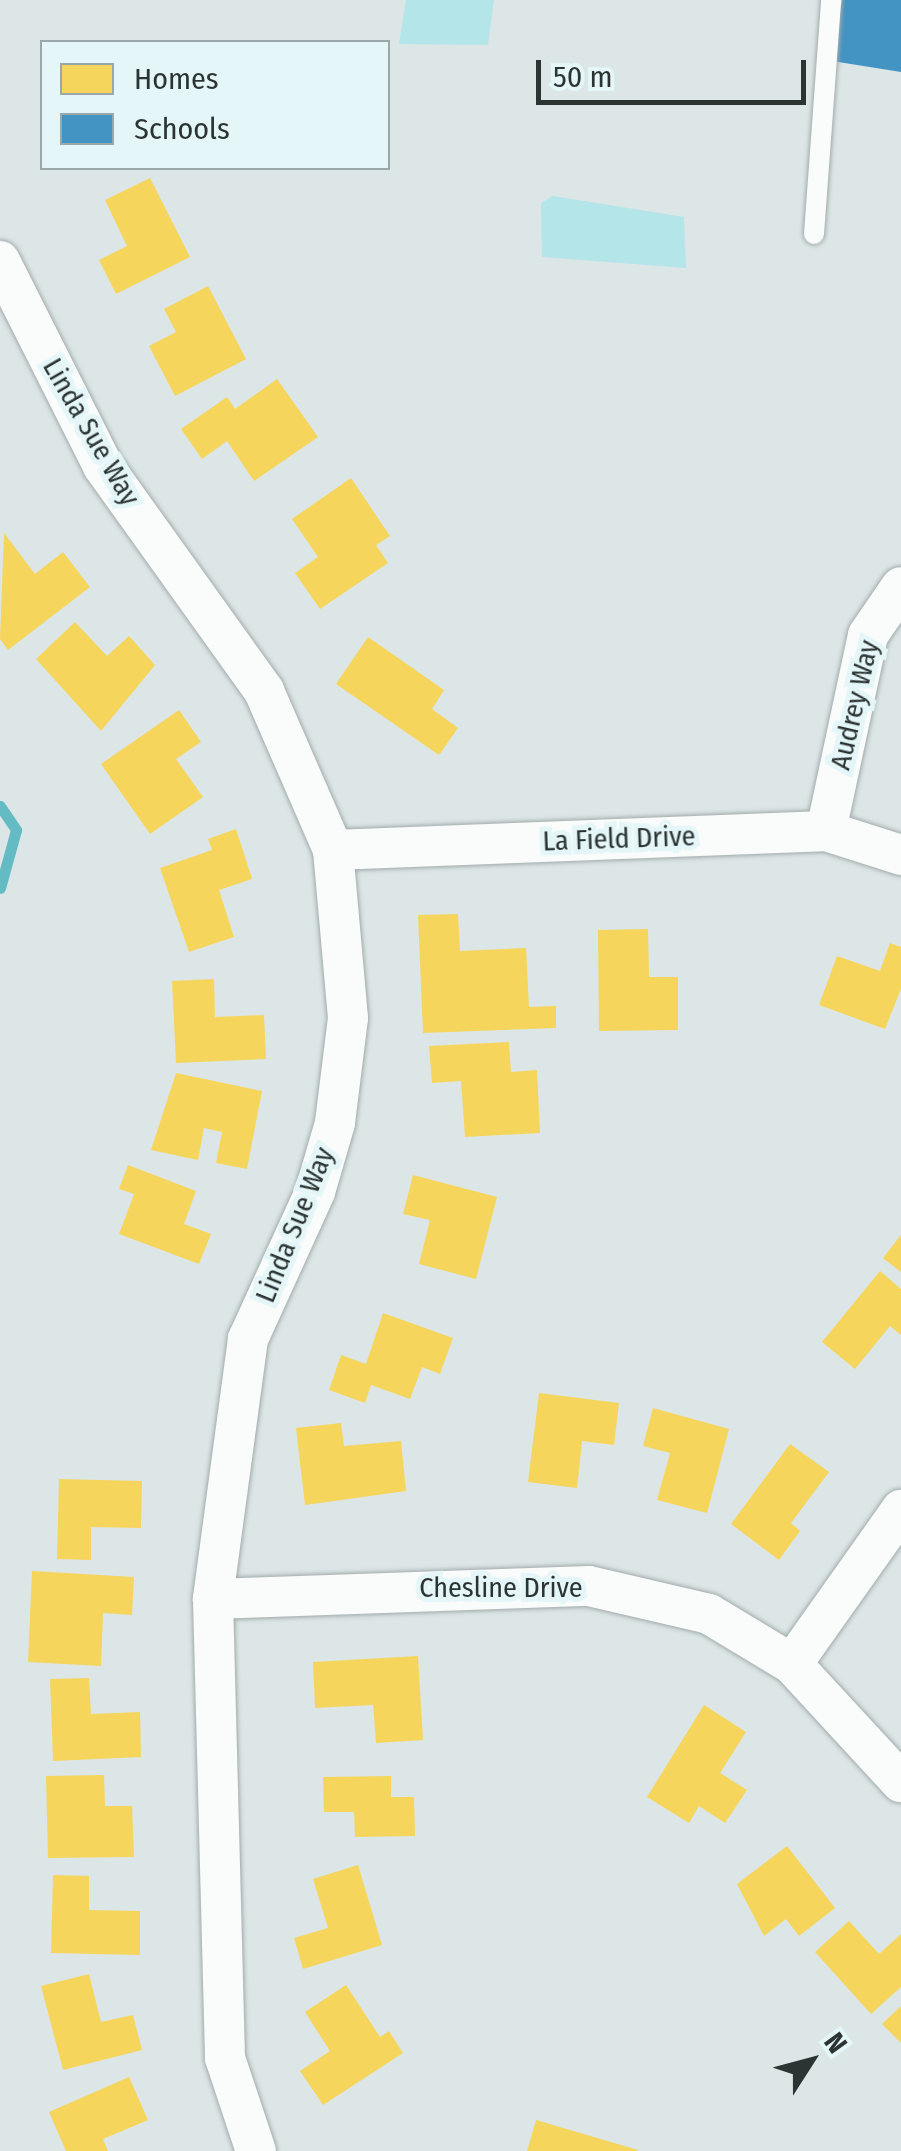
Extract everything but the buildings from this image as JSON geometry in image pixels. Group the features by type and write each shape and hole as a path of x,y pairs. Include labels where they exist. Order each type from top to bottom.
{"street":[{"name":"Linda Sue Way","path":"0,261 103,466 264,691 334,850 348,1018 334,1123 315,1192 248,1338 213,1599 225,2058 256,2151"},
{"name":"Audrey Way","path":"826,830 868,635 901,587"},
{"name":"La Field Drive","path":"334,850 826,830 901,855"},
{"path":"792,1664 901,1510"},
{"name":"Chesline Drive","path":"213,1599 589,1586 710,1614 792,1664 901,1782"}],"lane":[{"path":"814,234 832,0"}],"shaded area":[{"path":"406,0 494,0 488,45 399,44"},
{"path":"553,196 684,217 686,268 542,257 541,203"}],"waterway":[{"path":"0,806 16,830 0,888"}]}
